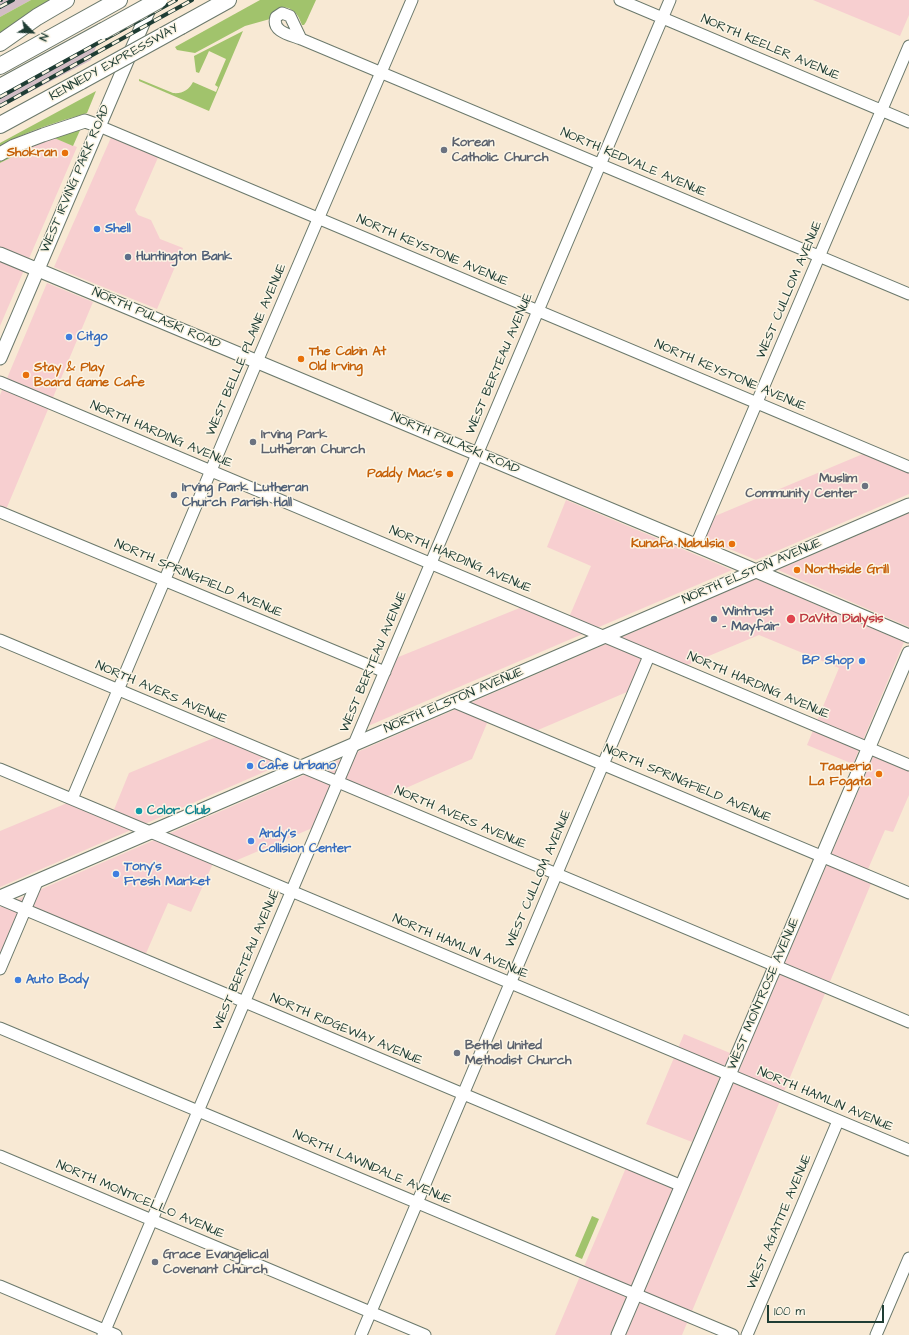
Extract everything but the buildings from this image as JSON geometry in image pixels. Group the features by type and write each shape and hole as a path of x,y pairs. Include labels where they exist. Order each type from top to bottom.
{"highway":[{"path":"0,43 37,17 66,0"},
{"path":"0,87 159,0"},
{"name":"KENNEDY EXPRESSWAY","path":"0,126 228,0"},
{"path":"0,66 117,1"}],"main road":[{"name":"WEST IRVING PARK ROAD","path":"0,358 153,0"},
{"path":"0,154 14,146 43,134 85,121 98,126"},
{"name":"NORTH PULASKI ROAD","path":"0,254 696,545 909,636"},
{"name":"NORTH ELSTON AVENUE","path":"0,898 755,570 909,505"},
{"name":"WEST MONTROSE AVENUE","path":"618,1335 909,653"}],"street":[{"name":"WEST BELLE PLAINE AVENUE","path":"72,799 210,471 412,0"},
{"name":"NORTH KEELER AVENUE","path":"620,0 909,122"},
{"name":"WEST BERTEAU AVENUE","path":"104,1332 670,0"},
{"name":"NORTH KEDVALE AVENUE","path":"301,39 909,294"},
{"name":"WEST CULLOM AVENUE","path":"696,545 909,46"},
{"name":"NORTH KEYSTONE AVENUE","path":"98,126 909,466"},
{"name":"NORTH HARDING AVENUE","path":"0,382 909,765"},
{"name":"NORTH SPRINGFIELD AVENUE","path":"0,512 384,672"},
{"name":"NORTH AVERS AVENUE","path":"0,640 909,1022"},
{"name":"WEST CULLOM AVENUE","path":"361,1335 649,656"},
{"name":"NORTH SPRINGFIELD AVENUE","path":"454,702 909,893"},
{"name":"NORTH HAMLIN AVENUE","path":"0,769 909,1150"},
{"path":"1,967 37,882"},
{"name":"NORTH RIDGEWAY AVENUE","path":"0,898 25,910 682,1186"},
{"name":"NORTH LAWNDALE AVENUE","path":"0,1028 733,1335"},
{"name":"WEST AGATITE AVENUE","path":"748,1335 838,1121"},
{"name":"NORTH MONTICELLO AVENUE","path":"0,1156 425,1335"},
{"path":"876,1335 909,1258"},
{"path":"0,1286 104,1332 116,1335"}],"shaded area":[{"path":"0,0 31,0 0,17"},
{"path":"813,0 909,0 909,15 900,36"},
{"path":"99,39 91,60 0,108 0,94"},
{"path":"113,133 160,153 135,210 138,215 151,220 160,239 183,248 157,309 54,267"},
{"path":"52,137 77,147 0,326 0,163"},
{"path":"47,283 93,302 5,512 0,510 0,395"},
{"path":"870,451 909,467 909,494 756,560 701,537 708,519"},
{"path":"566,500 732,570 361,729 391,660 527,605 567,622 591,566 547,547"},
{"path":"909,513 909,627 778,570"},
{"path":"756,579 904,642 853,764 807,745 839,668 759,635 680,668 649,654 634,689 531,733 490,716 472,759 381,799 337,781 317,826 228,864 215,859 191,912 168,903 144,958 25,908 0,964 0,907"},
{"path":"221,735 287,762 0,887 0,831 72,801 111,817 129,773"},
{"path":"875,752 909,766 909,795 893,832 885,830 865,876 873,879 682,1335 626,1335"},
{"path":"684,1034 730,1053 692,1142 646,1124"},
{"path":"628,1163 675,1183 610,1335 555,1335"}],"green space":[{"path":"31,0 55,0 0,37 0,17"},
{"path":"260,0 316,0 304,25 302,25 295,12 290,9 283,8 276,10 270,19 245,26 195,53 177,50 175,47"},
{"path":"243,31 209,111 139,81 139,79 173,93 185,91 193,82 216,92 218,87 215,85 226,59 209,51 199,73 196,72 194,56"},
{"path":"96,91 87,113 31,131 0,146 0,143"},
{"path":"81,128 73,146 53,137 60,135"},
{"path":"48,139 0,163 0,159"},
{"path":"592,1216 599,1219 582,1259 575,1256"}],"railway":[{"path":"0,7 13,0"},
{"path":"0,97 176,0"},
{"path":"0,106 192,0"}],"place":[{"name":"Korean Catholic Church","path":"444,150"},
{"name":"Shokran","path":"65,153"},
{"name":"Shell","path":"97,229"},
{"name":"Huntington Bank","path":"128,257"},
{"name":"Citgo","path":"69,337"},
{"name":"The Cabin At Old Irving","path":"301,359"},
{"name":"Stay & Play Board Game Cafe","path":"26,375"},
{"name":"Irving Park Lutheran Church","path":"253,442"},
{"name":"Paddy Mac’s","path":"450,474"},
{"name":"Muslim Community Center","path":"865,486"},
{"name":"Irving Park Lutheran Church Parish Hall","path":"174,495"},
{"name":"Kunafa Nabulsia","path":"732,544"},
{"name":"Northside Grill","path":"797,570"},
{"name":"Wintrust - Mayfair","path":"714,619"},
{"name":"DaVita Dialysis","path":"791,619"},
{"name":"BP Shop","path":"862,661"},
{"name":"Cafe Urbano","path":"250,766"},
{"name":"Taqueria La Fogata","path":"879,774"},
{"name":"Color Club","path":"139,811"},
{"name":"Andy's Collision Center","path":"251,841"},
{"name":"Tony's Fresh Market","path":"116,874"},
{"name":"Auto Body","path":"18,980"},
{"name":"Bethel United Methodist Church","path":"457,1053"},
{"name":"Grace Evangelical Covenant Church","path":"155,1262"}]}
